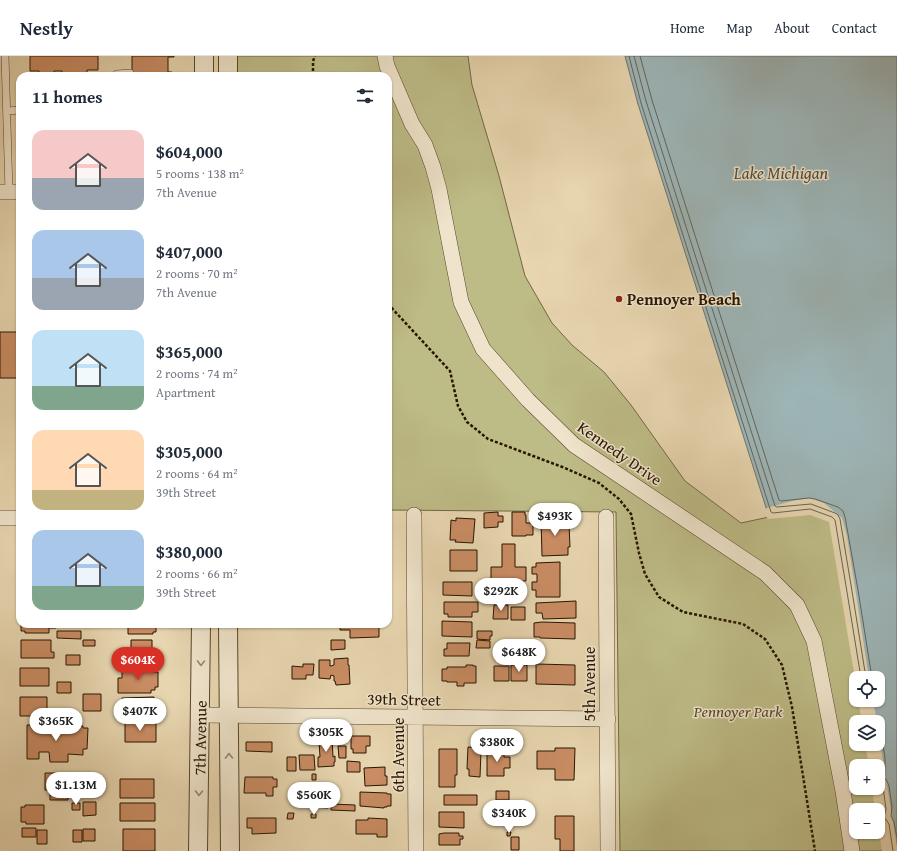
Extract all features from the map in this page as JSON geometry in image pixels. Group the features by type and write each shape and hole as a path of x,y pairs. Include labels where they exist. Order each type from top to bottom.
{"street":[{"path":"204,56 204,72"},
{"path":"228,56 228,72"},
{"name":"Kennedy Drive","path":"385,56 390,72"},
{"name":"Kennedy Drive","path":"392,78 412,124 426,146 439,189 461,302 483,350 528,400 574,445 765,573 797,605 814,641 843,790 852,851"},
{"name":"6th Avenue","path":"414,515 416,851"},
{"name":"5th Avenue","path":"606,517 608,851"},
{"path":"0,518 16,518"},
{"name":"7th Avenue","path":"198,851 202,628"},
{"name":"7th Avenue","path":"228,628 230,851"},
{"name":"39th Street","path":"200,715 608,719"}],"lane":[{"path":"5,56 10,192"},
{"path":"7,110 16,110"},
{"path":"0,152 8,152"}],"path":[{"path":"313,72 313,61 315,56"},
{"path":"392,308 450,371 458,406 467,422 488,439 565,468 599,483 619,499 632,514 639,554 645,574 659,597 683,612 743,624 764,639 782,665 792,707 815,851"}],"green space":[{"name":"Pennoyer Park","path":"237,56 468,56 472,85 499,176 525,276 552,323 572,345 604,372 631,405 685,481 741,523 769,517 810,513 831,521 855,671 849,671 849,707 861,707 863,715 849,715 849,751 868,751 870,759 849,759 849,795 875,795 876,803 849,803 849,839 882,839 884,851 620,851 616,512 392,510 392,72 237,72"}],"water":[{"name":"Lake Michigan","path":"625,56 897,56 897,851 885,825 885,803 878,803 878,795 885,795 885,759 878,759 878,751 885,751 885,715 863,715 861,707 885,707 885,671 856,671 831,521 810,513 769,517 638,104"}],"pier":[{"path":"810,498 824,503 842,518 847,536 868,671 854,671 829,522 810,515 767,518 764,509 792,501"},
{"path":"859,707 874,707 876,715 861,715"},
{"path":"866,751 881,751 883,759 868,759"},
{"path":"885,773 897,851 882,851 880,839 885,839 885,803 874,803 873,795 885,795"}],"building":[{"path":"30,56 98,56 98,70 87,70 87,72 30,71"},
{"path":"132,56 174,56 168,57 168,72 132,72"},
{"path":"0,332 16,332 16,378 0,378"},
{"path":"498,512 498,516 503,516 503,522 498,522 498,527 484,528 484,513"},
{"path":"512,512 525,512 526,523 533,523 533,535 512,536"},
{"path":"456,518 475,519 473,543 455,542 456,540 450,540 451,520 456,521"},
{"path":"541,519 568,519 570,547 568,547 568,555 542,556"},
{"path":"502,544 515,544 515,567 526,567 526,581 491,581 491,567 502,567"},
{"path":"450,550 477,550 477,571 450,571"},
{"path":"560,562 560,597 536,597 536,590 532,590 532,582 537,582 537,574 532,574 532,567 536,567 536,563"},
{"path":"443,582 472,582 472,596 443,595"},
{"path":"495,591 509,591 509,600 495,600"},
{"path":"576,601 576,618 543,619 542,613 536,613 536,603"},
{"path":"444,602 478,602 478,612 472,612 472,617 448,617 448,614 444,614"},
{"path":"494,605 508,605 508,619 493,619"},
{"path":"511,607 525,607 525,620 511,620"},
{"path":"442,621 472,622 472,637 442,636"},
{"path":"534,623 575,623 575,639 534,637"},
{"path":"21,628 49,628 49,633 25,633 25,631 21,631"},
{"path":"128,628 156,628 156,632 153,632 153,634 128,634"},
{"path":"340,628 379,628 379,637 350,638 350,630 340,630"},
{"path":"57,631 81,631 81,639 57,638"},
{"path":"477,631 492,631 490,640 477,639"},
{"path":"21,640 51,640 51,652 54,652 54,658 21,658"},
{"path":"83,640 95,640 95,646 83,646"},
{"path":"131,640 152,640 152,664 131,664 131,661 125,661 125,649 131,649"},
{"path":"331,640 345,640 345,649 331,650"},
{"path":"477,640 490,641 490,648 476,648"},
{"path":"447,643 470,643 469,656 444,656 444,649 447,649"},
{"path":"66,655 80,655 80,665 66,665"},
{"path":"348,658 350,684 336,685 334,676 331,675 330,679 319,678 319,660 330,660 331,666 334,665 334,659"},
{"path":"303,664 314,664 313,675 306,675 306,679 292,679 292,666 303,667"},
{"path":"536,664 575,665 575,685 536,684"},
{"path":"466,665 476,666 476,683 464,683 464,686 457,686 457,682 442,681 442,669 447,669 447,667 466,667"},
{"path":"511,665 527,665 527,681 511,681"},
{"path":"494,666 509,666 509,681 494,681"},
{"path":"20,668 49,668 49,686 20,686"},
{"path":"122,668 152,668 152,672 158,672 158,687 155,687 155,690 151,690 151,693 118,693 118,678 122,678"},
{"path":"57,682 71,682 71,693 57,693"},
{"path":"83,694 101,694 101,711 83,711"},
{"path":"20,697 47,697 47,716 20,716"},
{"path":"154,697 154,715 122,715 122,698"},
{"path":"125,721 156,721 156,742 125,742"},
{"path":"27,725 83,726 83,728 88,728 87,749 83,749 83,755 68,754 68,762 50,762 49,752 39,752 39,759 27,759"},
{"path":"351,736 370,736 370,746 366,746 366,753 353,753 353,749 351,749"},
{"path":"320,737 332,737 333,757 335,756 334,766 318,767 318,757 320,757"},
{"path":"246,742 272,742 272,752 246,751"},
{"path":"338,746 346,746 346,758 339,758"},
{"path":"468,747 480,748 480,777 469,776 469,769 467,769"},
{"path":"555,748 575,748 574,780 555,780 555,769 537,769 537,751 555,751"},
{"path":"439,749 457,749 457,775 455,775 455,787 439,787"},
{"path":"487,750 504,750 504,757 510,757 510,768 504,768 504,776 487,776"},
{"path":"299,755 314,755 315,770 300,770"},
{"path":"287,757 296,757 296,771 287,771"},
{"path":"347,761 360,762 360,772 347,772"},
{"path":"385,767 387,785 365,786 364,768"},
{"path":"45,773 68,773 68,800 50,800 50,790 45,790"},
{"path":"83,774 97,774 97,787 83,787"},
{"path":"312,774 316,774 316,780 312,780"},
{"path":"245,777 273,777 273,779 277,779 277,787 273,787 273,796 266,796 266,793 244,793"},
{"path":"120,779 154,779 154,798 120,798"},
{"path":"311,789 328,789 328,808 310,807"},
{"path":"496,791 509,791 509,800 496,800"},
{"path":"360,792 391,794 391,806 384,808 360,806"},
{"path":"444,795 477,795 477,805 444,805"},
{"path":"83,802 96,802 96,815 83,816"},
{"path":"72,803 80,803 80,810 72,810"},
{"path":"120,803 155,803 155,821 120,821"},
{"path":"331,804 355,805 355,811 331,810"},
{"path":"25,805 44,805 44,824 26,824 26,822 21,822 21,807 25,807"},
{"path":"439,812 464,812 464,828 439,827"},
{"path":"288,813 294,813 293,819 287,819"},
{"path":"311,814 316,814 316,818 311,818"},
{"path":"555,816 574,816 574,851 560,851 560,839 555,839"},
{"path":"247,818 276,818 276,833 252,834 252,828 247,828"},
{"path":"368,818 387,819 387,837 377,837 377,834 356,834 356,820 368,820"},
{"path":"22,828 36,828 36,837 22,837"},
{"path":"83,829 95,829 95,841 83,841"},
{"path":"123,829 155,829 155,851 123,851"},
{"path":"37,830 47,830 47,844 37,844"},
{"path":"73,830 82,830 82,842 73,842"},
{"path":"507,832 511,832 510,836 507,836"},
{"path":"459,833 459,836 463,836 463,839 460,839 460,845 439,845 439,834"},
{"path":"511,837 519,837 519,850 511,850"}],"place":[{"name":"Pennoyer Beach","path":"619,299"}]}
